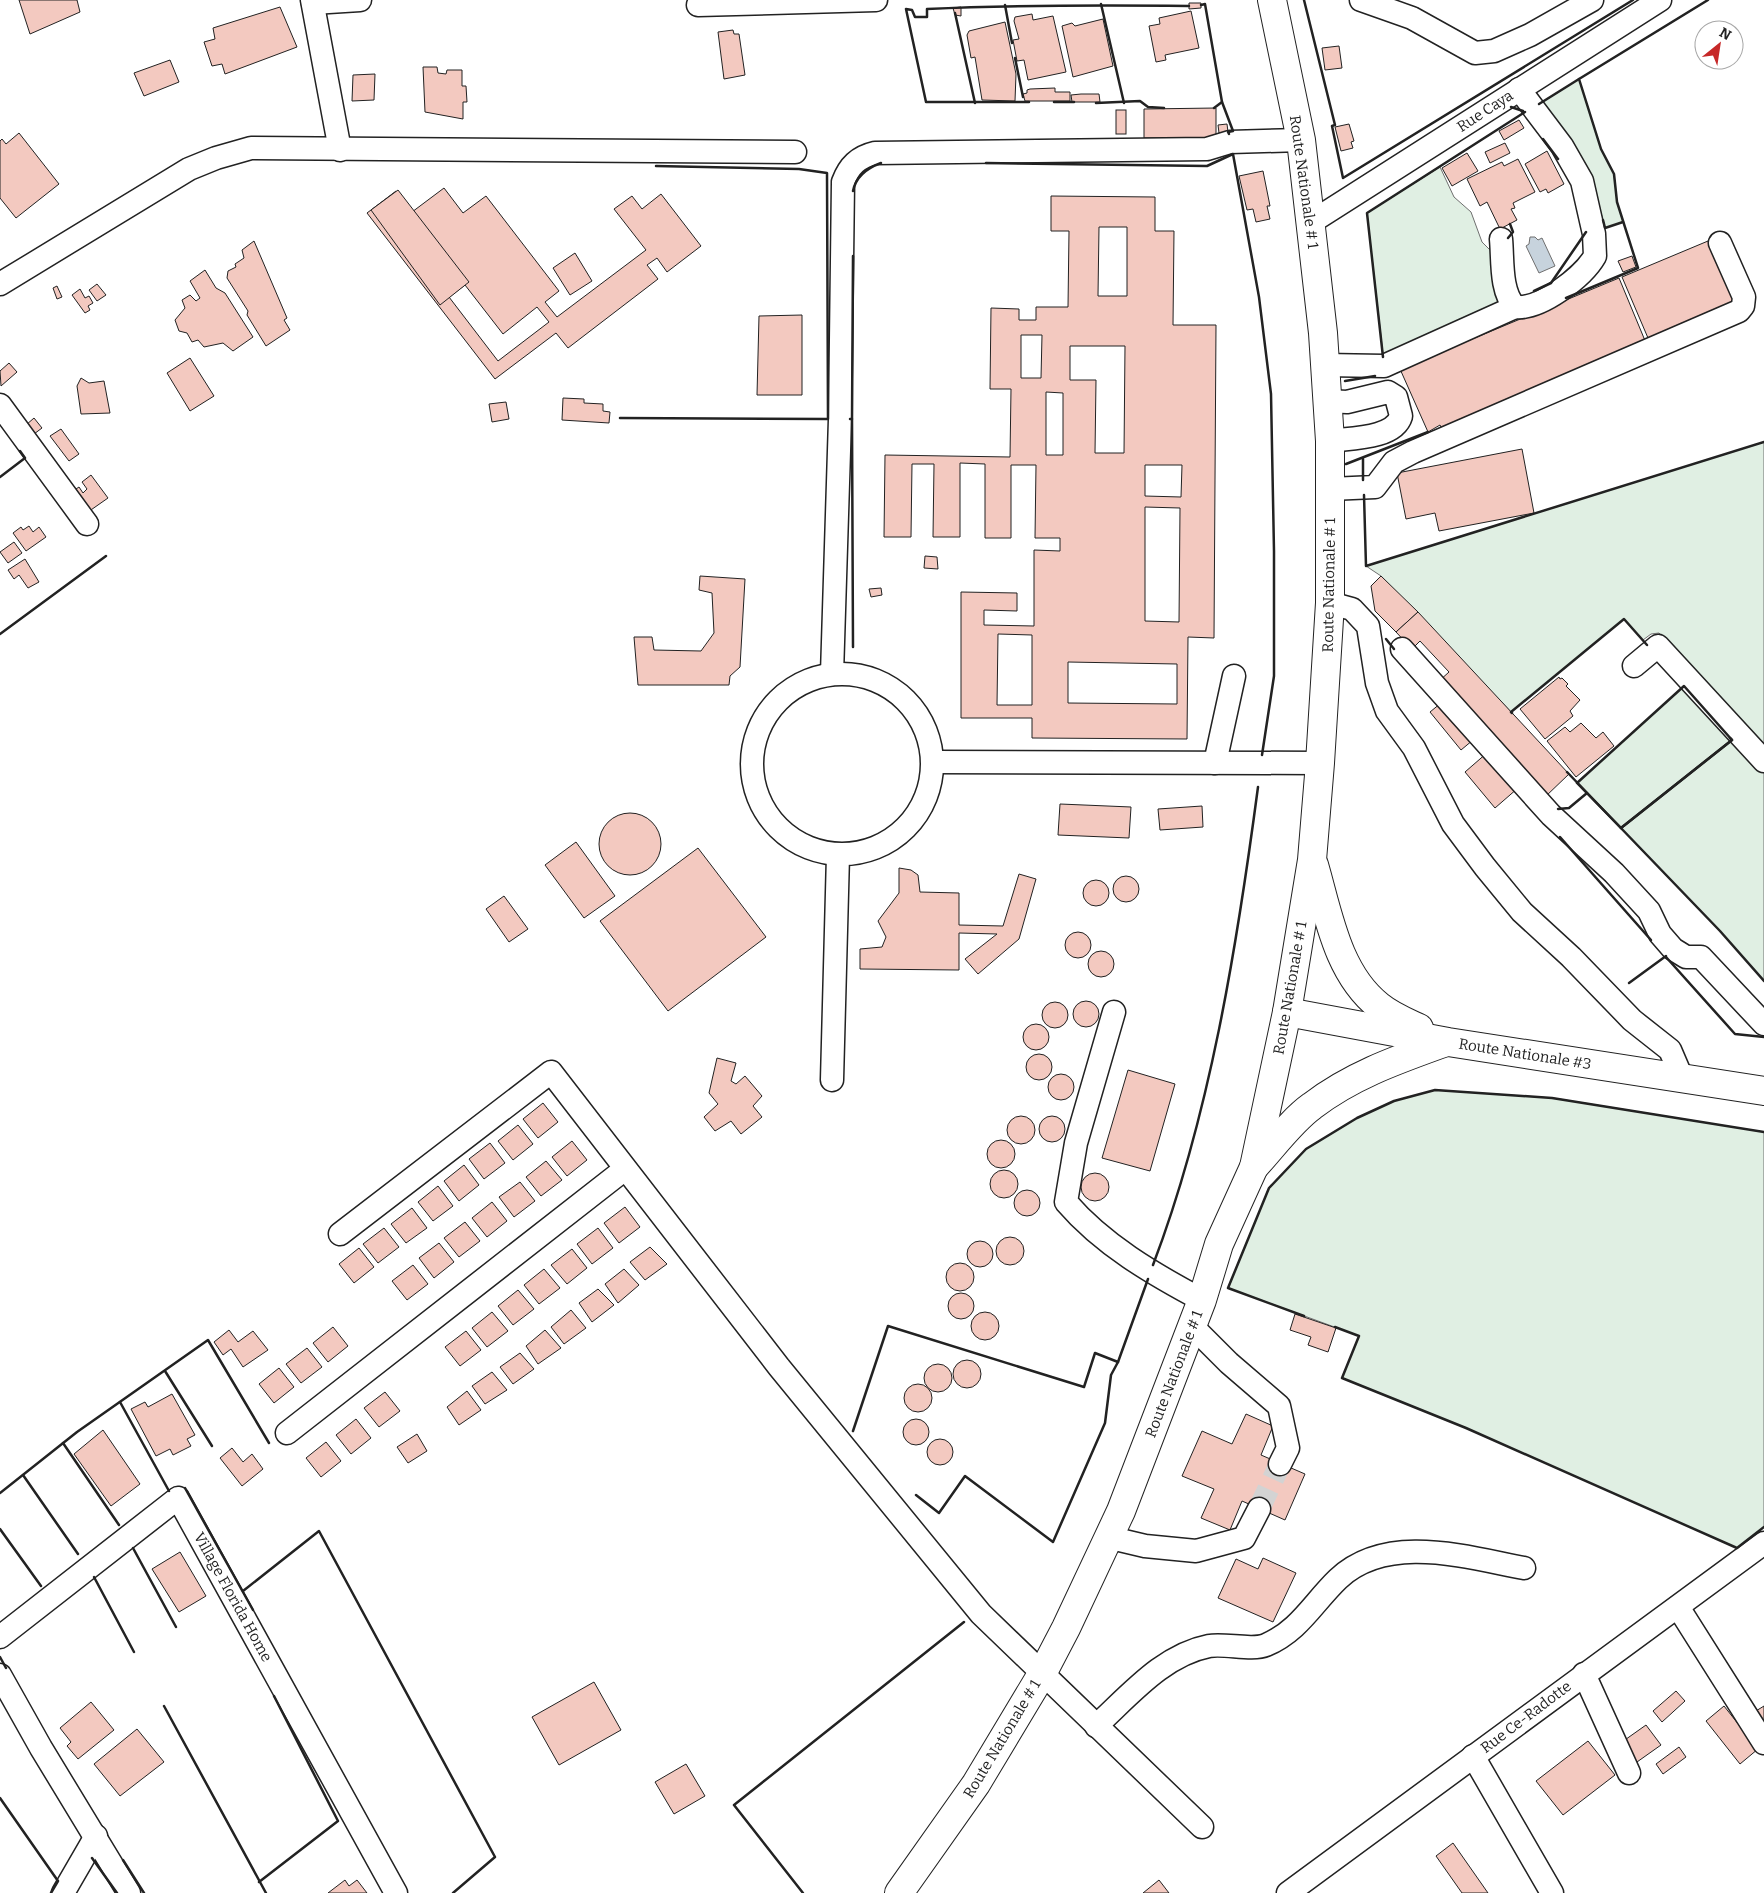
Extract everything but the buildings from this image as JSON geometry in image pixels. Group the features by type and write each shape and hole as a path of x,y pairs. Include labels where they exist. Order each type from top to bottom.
{"main road":[{"name":"Route Nationale # 1","path":"899,1893 976,1784 1042,1674 1066,1628 1107,1537 1121,1511 1202,1300 1219,1244 1254,1167 1287,1012 1312,860 1320,763 1330,603 1330,441 1325,365 1301,140 1272,0"},
{"path":"1312,860 1341,953 1361,990 1379,1006 1397,1017 1448,1042"},
{"name":"Route Nationale #3","path":"1287,1012 1448,1042 1764,1091"},
{"path":"1254,1167 1311,1106 1374,1068 1448,1042"}],"street":[{"path":"340,150 313,2 360,0"},
{"path":"698,5 876,0"},
{"path":"1361,0 1412,18 1475,53 1494,51 1530,36 1592,0"},
{"name":"Rue Caya","path":"1310,223 1519,88 1660,0"},
{"path":"1325,365 1384,366 1515,307 1522,308 1556,293 1578,277 1595,256 1596,244 1582,181 1562,146 1519,88"},
{"path":"832,674 840,419 843,182 847,170 864,155 875,153 1207,149 1230,142 1301,140"},
{"path":"0,284 189,169 216,158 251,148 795,152"},
{"path":"1501,239 1505,284 1509,301 1515,307"},
{"path":"1330,489 1375,487 1394,462 1413,452 1739,311 1743,306 1744,298 1720,242"},
{"path":"1326,401 1347,402 1388,392 1396,397 1401,416 1394,426 1373,436 1330,441"},
{"path":"0,405 86,524"},
{"path":"1330,603 1352,610 1368,626 1377,683 1387,711 1414,748 1453,824 1522,912 1571,957 1632,1020 1670,1050 1682,1078"},
{"path":"1634,666 1658,646 1764,761"},
{"path":"1402,649 1551,815 1614,873 1649,911 1660,934 1673,949 1686,957 1702,957 1764,1024"},
{"path":"832,674 862,676 890,687 912,707 927,733 933,762 929,792 916,818 894,839 868,852 838,855 809,849 783,833 763,810 752,782 752,752 761,723 778,699 803,682 832,674"},
{"path":"1215,763 1234,676"},
{"path":"933,762 1320,763"},
{"path":"832,1080 838,855"},
{"path":"1114,1012 1076,1143 1066,1202 1082,1220 1133,1260 1202,1300"},
{"path":"340,1234 552,1072 779,1366 981,1614 1202,1827"},
{"path":"287,1433 625,1169"},
{"path":"1191,1325 1229,1364 1279,1406 1288,1448 1280,1464"},
{"name":"Village Florida Home","path":"0,1637 178,1498 396,1893"},
{"path":"1107,1537 1145,1546 1196,1552 1244,1538 1259,1509"},
{"name":"Rue Ce-Radotte","path":"1288,1893 1764,1543"},
{"path":"1096,1726 1161,1667 1192,1650 1217,1644 1263,1646 1289,1632 1338,1579 1360,1563 1397,1552 1450,1554 1524,1568"},
{"path":"1678,1607 1764,1743"},
{"path":"1584,1674 1629,1772"},
{"path":"0,1675 41,1748 129,1893"},
{"path":"1473,1756 1552,1893"},
{"path":"63,1893 96,1836"}],"green space":[{"path":"1579,79 1601,149 1614,174 1617,202 1623,222 1605,228 1595,190 1538,105"},
{"path":"1440,167 1454,197 1471,212 1482,242 1494,254 1500,301 1491,310 1383,354 1367,213"},
{"path":"1764,442 1764,748 1659,633 1651,634 1643,640 1624,619 1511,712 1381,576 1366,566"},
{"path":"1684,686 1764,772 1764,981 1720,931 1577,783"},
{"path":"1435,1090 1553,1098 1764,1132 1764,1527 1737,1548 1466,1428 1342,1378 1359,1336 1228,1288 1269,1188 1306,1149 1357,1118 1394,1101"}],"shaded area":[{"path":"1530,237 1535,237 1538,240 1542,238 1555,266 1539,273 1526,246 1529,244"}],"tunnel":[{"path":"1259,1509 1280,1464"}],"wall":[{"path":"1304,0 1335,125 1332,126 1343,178 1633,0"},
{"path":"1566,298 1638,268 1617,202 1614,174 1601,149 1579,79 1708,0"},
{"path":"1101,4 1124,103"},
{"path":"1201,5 1205,4 1222,102 1233,131 1228,132 1229,134"},
{"path":"1005,5 1012,43"},
{"path":"1029,102 926,102 906,9 912,10 915,17 927,17 927,9 1189,6"},
{"path":"955,13 975,103"},
{"path":"1015,58 1023,97"},
{"path":"1539,104 1579,79"},
{"path":"1096,103 1140,101 1148,107 1164,108"},
{"path":"1054,102 1074,102"},
{"path":"1214,108 1222,102"},
{"path":"1511,107 1523,111"},
{"path":"1383,357 1367,213 1525,112"},
{"path":"1543,139 1558,159"},
{"path":"986,163 1207,166 1233,154 1259,297 1271,394 1274,676 1262,755"},
{"path":"853,191 859,177 871,167 881,163"},
{"path":"620,418 828,419 827,173 799,169 656,166"},
{"path":"1603,220 1605,228 1623,222"},
{"path":"1508,238 1513,232 1510,224"},
{"path":"1534,291 1551,283 1586,232"},
{"path":"852,419 853,256"},
{"path":"1345,381 1375,376"},
{"path":"850,419 852,419 853,647"},
{"path":"1346,464 1428,432"},
{"path":"1364,495 1366,566 1764,442"},
{"path":"0,477 25,458 20,451"},
{"path":"1363,459 1363,480"},
{"path":"0,634 106,556"},
{"path":"1512,713 1624,619 1647,645"},
{"path":"1386,639 1394,649"},
{"path":"1684,686 1732,740 1621,828 1577,783 1684,686"},
{"path":"1621,828 1732,740 1730,738"},
{"path":"1567,772 1720,931 1764,981"},
{"path":"1153,1265 1173,1208 1206,1090 1231,969 1258,787"},
{"path":"1558,809 1569,808 1587,793"},
{"path":"1560,837 1651,940"},
{"path":"1629,983 1666,956"},
{"path":"1666,957 1735,1034 1764,1037"},
{"path":"1304,1316 1228,1288 1269,1188 1306,1149 1357,1118 1394,1101 1435,1090 1552,1098 1764,1132"},
{"path":"1118,1362 1148,1279"},
{"path":"853,1431 888,1326 1084,1387 1095,1353 1118,1362 1111,1375 1105,1423 1053,1542 965,1476 939,1513 916,1495"},
{"path":"1335,1327 1359,1336 1342,1378 1466,1428 1737,1548 1764,1527"},
{"path":"0,1493 77,1432 208,1340 269,1443"},
{"path":"165,1371 212,1446"},
{"path":"120,1402 169,1491"},
{"path":"63,1443 119,1525"},
{"path":"23,1475 78,1554"},
{"path":"185,1488 253,1610"},
{"path":"0,1529 41,1586"},
{"path":"243,1591 319,1531 495,1857 453,1893"},
{"path":"133,1548 176,1627"},
{"path":"94,1577 134,1652"},
{"path":"803,1893 734,1805 964,1622"},
{"path":"0,1657 6,1668"},
{"path":"259,1882 338,1821 274,1696"},
{"path":"164,1706 266,1893"},
{"path":"0,1798 58,1881 51,1893"},
{"path":"92,1858 117,1893"},
{"path":"123,1860 144,1893"}]}
